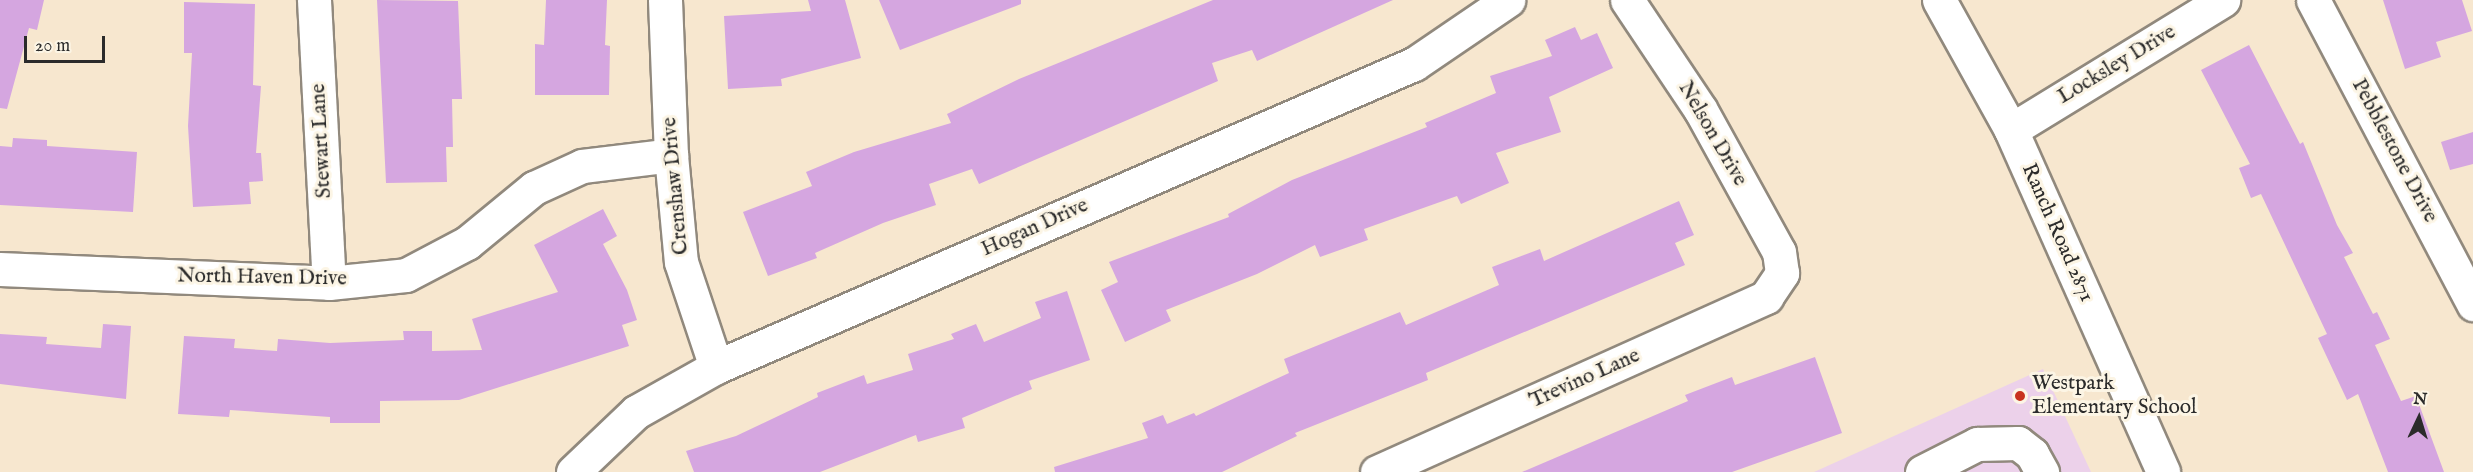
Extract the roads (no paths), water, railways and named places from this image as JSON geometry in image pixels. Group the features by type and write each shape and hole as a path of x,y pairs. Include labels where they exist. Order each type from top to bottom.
{"street":[{"name":"Stewart Lane","path":"314,0 329,283"},
{"name":"Crenshaw Drive","path":"664,0 671,155 681,262 716,368"},
{"name":"Hogan Drive","path":"573,472 636,412 716,368 1414,64 1508,0"},
{"name":"Nelson Drive","path":"1627,0 1700,109 1779,252 1782,273"},
{"name":"Ranch Road 2871","path":"1939,0 2011,130 2163,472"},
{"name":"Locksley Drive","path":"2011,130 2223,0"},
{"name":"Pebblestone Drive","path":"2313,0 2471,297"},
{"name":"North Haven Drive","path":"0,270 329,283 406,275 467,243 534,188 582,166 671,155"},
{"name":"Trevino Lane","path":"1377,472 1766,297 1782,273"},
{"path":"1922,472 1963,463 1977,444 2018,443 2032,454 2042,472"}],"place":[{"name":"Westpark Elementary School","path":"2020,396"}]}
